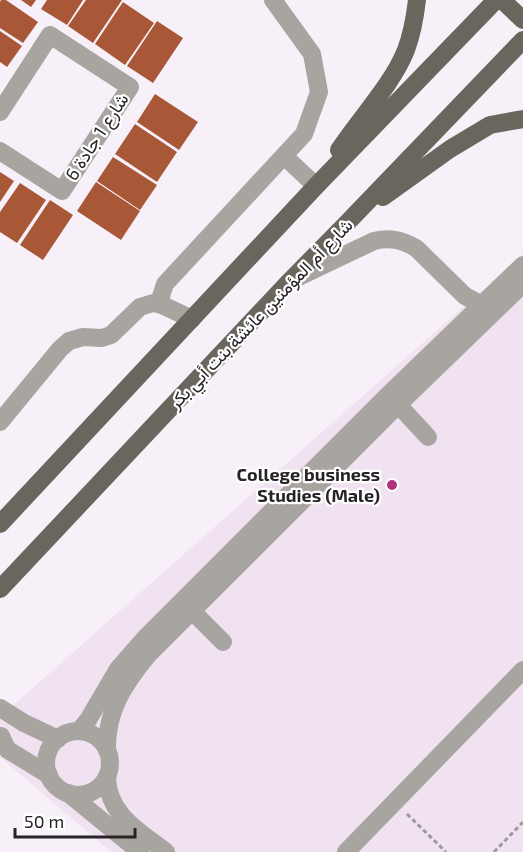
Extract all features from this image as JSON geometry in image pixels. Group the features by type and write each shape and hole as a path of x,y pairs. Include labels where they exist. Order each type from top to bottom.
{"main road":[{"path":"316,186 351,131 390,79 406,51 417,0"},
{"path":"0,524 316,186 496,0"},
{"path":"502,0 523,20"},
{"name":"شارع أم المؤمنين عائشة بنت أبي بكر","path":"0,589 288,283 523,40"},
{"path":"345,225 450,149 490,125 523,119"}],"street":[{"path":"162,305 161,296 165,284 304,134 319,92 312,54 273,0"},
{"name":"شارع 1 جادة 6","path":"0,111 50,35 130,87 62,191 0,151"},
{"path":"284,156 316,186"},
{"path":"288,283 374,240 396,239 416,248 482,311"},
{"path":"107,750 112,712 132,675 187,607 482,311 523,265"},
{"path":"393,400 482,311 523,284"},
{"path":"0,422 69,341 83,337 102,338 111,334 140,308 153,303 192,319"},
{"path":"393,400 428,437"},
{"path":"187,607 223,642"},
{"path":"47,770 49,750 88,720 118,669 132,652 187,607"},
{"path":"346,852 523,670"},
{"path":"140,852 53,783 47,770 0,736 7,712 36,720 68,734 88,733 96,736 103,743 110,759 107,777 109,795 117,811 166,852"},
{"path":"68,794 86,794 102,784 107,777"}],"path":[{"path":"395,802 446,852"},
{"path":"494,852 523,822"}],"shaded area":[{"name":"College business Studies (Male)","path":"523,254 523,852 111,852 0,757 0,717"}],"building":[{"path":"1,0 6,0 38,22 23,43 0,28"},
{"path":"21,0 36,0 31,7"},
{"path":"47,0 83,0 67,25 41,9"},
{"path":"86,0 122,0 93,43 68,26"},
{"path":"123,2 154,23 125,65 95,44"},
{"path":"157,21 183,38 153,83 127,66"},
{"path":"0,31 22,46 7,67 0,62"},
{"path":"155,94 198,122 179,150 137,122"},
{"path":"135,124 177,152 157,182 115,154"},
{"path":"113,157 157,185 140,210 97,181"},
{"path":"0,172 14,181 0,202"},
{"path":"96,182 140,211 121,240 77,211"},
{"path":"20,183 46,200 17,243 0,232 0,212"},
{"path":"50,200 73,215 43,260 20,245"}],"place":[{"name":"College business Studies (Male)","path":"392,485"}]}
